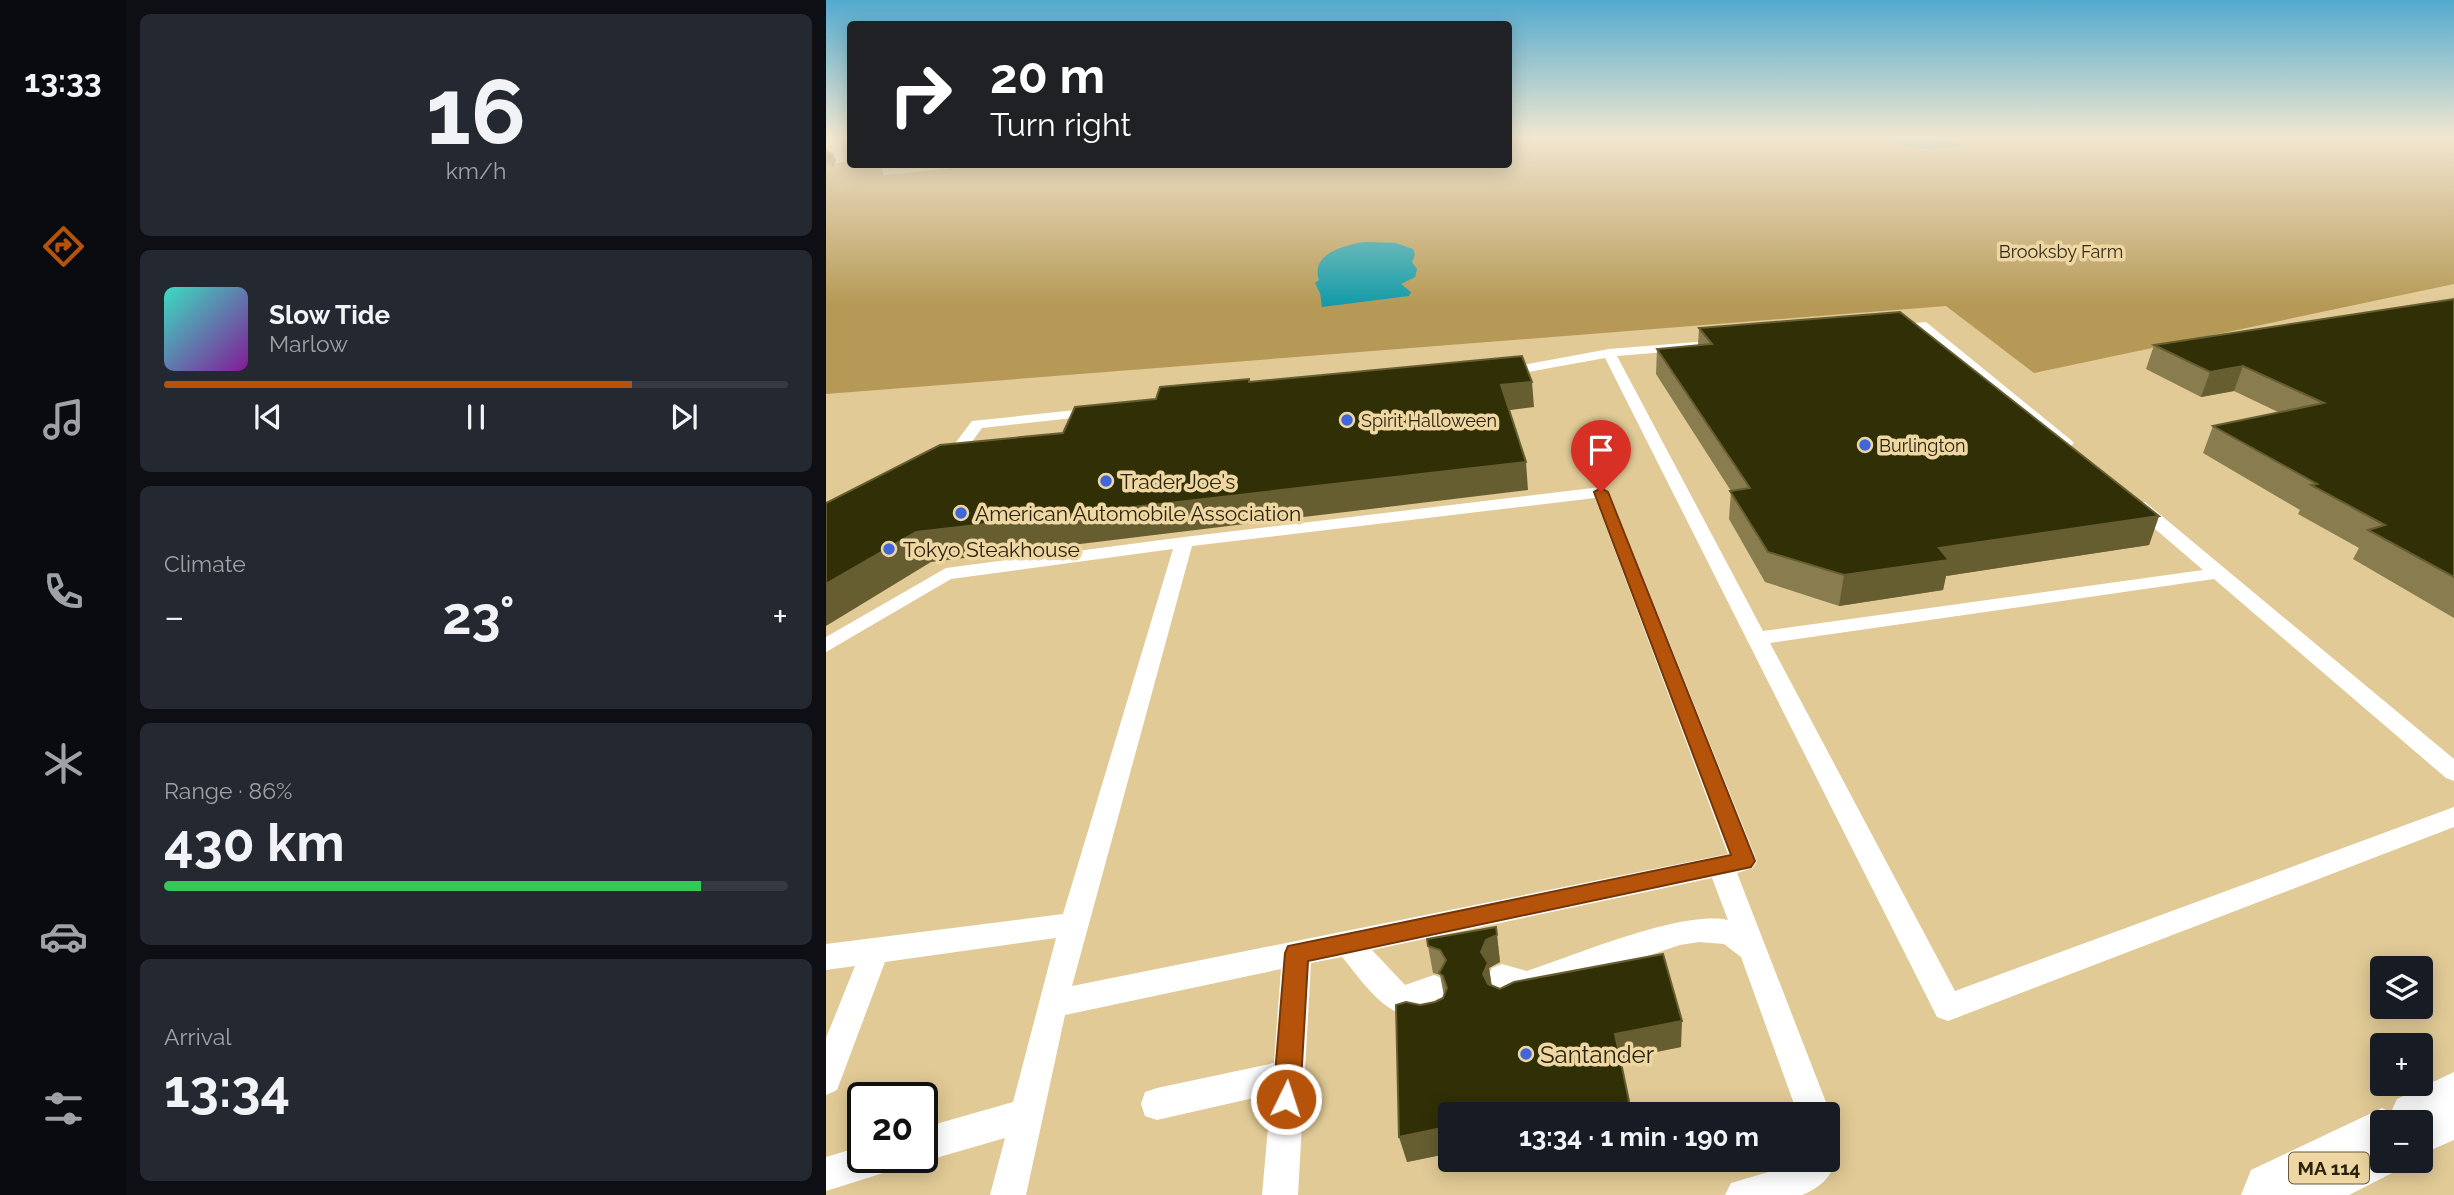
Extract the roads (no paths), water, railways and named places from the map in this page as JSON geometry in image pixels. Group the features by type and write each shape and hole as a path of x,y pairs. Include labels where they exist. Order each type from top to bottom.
{"highway":[{"path":"2433,1116 2454,1105"},
{"name":"MA 114","path":"2276,1195 2370,1148"}],"lane":[{"path":"1871,331 1926,326 2083,458"},
{"path":"1482,375 1524,371 1609,353 1733,342"},
{"path":"1609,353 1948,1007 2454,817"},
{"path":"937,468 950,462 977,424 1114,410"},
{"path":"826,646 946,574 1184,542 1601,492 1744,861 1052,1004"},
{"path":"2125,494 2454,772"},
{"path":"1009,1195 1052,1004 1184,542"},
{"path":"1757,638 2219,573"},
{"path":"1721,866 1810,1102"},
{"path":"826,957 1074,924"},
{"path":"1512,986 1695,930 1725,931 1737,936 1752,949"},
{"path":"1348,943 1385,986 1421,1015 1434,1000"},
{"path":"826,1079 875,950"},
{"path":"1280,1195 1297,953"},
{"path":"1157,1104 1288,1075"},
{"path":"938,1141 1027,1115"},
{"path":"826,1174 847,1168"},
{"path":"1743,1195 1798,1181 1812,1172"}],"water":[{"path":"1365,242 1396,243 1413,249 1415,255 1412,262 1417,269 1415,277 1401,284 1411,292 1409,296 1322,307 1315,283 1319,280 1320,263 1340,248"}],"place":[{"name":"Spirit Halloween","path":"1347,420"},
{"name":"Burlington","path":"1865,445"},
{"name":"Trader Joe's","path":"1106,481"},
{"name":"American Automobile Association","path":"961,513"},
{"name":"Tokyo Steakhouse","path":"889,549"},
{"name":"Santander","path":"1526,1054"}],"park label":[{"name":"Brooksby Farm","path":"2061,251"}]}
